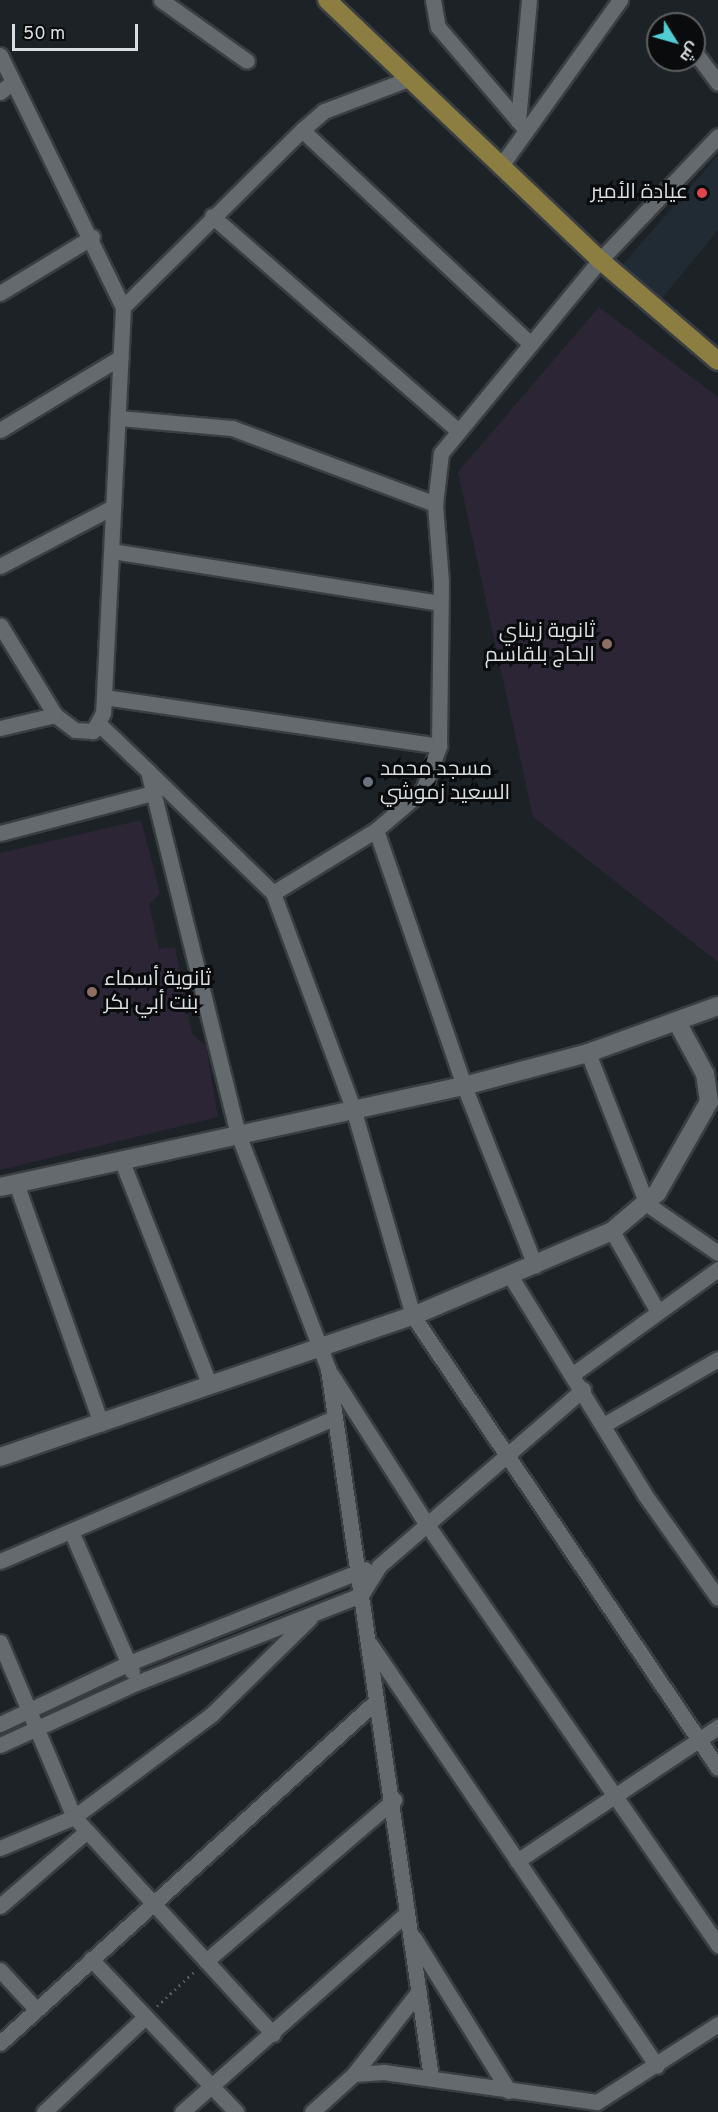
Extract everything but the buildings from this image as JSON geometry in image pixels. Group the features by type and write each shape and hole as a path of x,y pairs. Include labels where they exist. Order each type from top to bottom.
{"main road":[{"path":"327,0 600,260 717,358"},
{"path":"8,1185 353,1108 464,1086 588,1053 718,1006"},
{"path":"0,1457 413,1316 511,1277 612,1231 647,1204 704,1116 709,1102 712,1079 677,1022"}],"street":[{"path":"160,0 247,61"},
{"path":"433,0 438,27 522,125"},
{"path":"522,125 529,0"},
{"path":"500,167 522,125 620,0"},
{"path":"0,55 92,237 123,307 119,418 111,508 112,551 104,696 100,725"},
{"path":"706,67 718,83"},
{"path":"123,307 212,216 324,111 411,78"},
{"path":"0,92 14,82"},
{"path":"302,130 531,344"},
{"path":"273,893 376,830 431,780 439,746 440,603 435,504 438,461 457,430 600,260 718,136"},
{"path":"212,216 457,430"},
{"path":"0,293 92,237"},
{"path":"0,430 121,357"},
{"path":"119,418 232,428 435,504"},
{"path":"0,566 111,508"},
{"path":"112,551 440,603"},
{"path":"0,625 55,715 82,733 100,725"},
{"path":"104,696 439,746"},
{"path":"0,728 55,715"},
{"path":"100,725 273,893 353,1108 413,1316 512,1456 718,1768"},
{"path":"148,771 238,1134 328,1369 428,1526 718,1945"},
{"path":"0,832 153,793"},
{"path":"376,830 464,1086 535,1265"},
{"path":"588,1053 647,1204 718,1252"},
{"path":"121,1159 209,1384"},
{"path":"8,1185 101,1423"},
{"path":"612,1231 658,1312"},
{"path":"573,1374 718,1269"},
{"path":"511,1277 605,1424 645,1495 718,1598"},
{"path":"605,1424 718,1359"},
{"path":"328,1369 368,1642 373,1704 394,1800 407,1913 431,2078"},
{"path":"0,1745 136,1683 361,1595 379,1566 512,1456 583,1389"},
{"path":"0,1560 334,1418"},
{"path":"71,1531 136,1683"},
{"path":"0,1724 129,1663 357,1570 379,1566"},
{"path":"0,1848 74,1817 212,1714 315,1613"},
{"path":"0,1642 74,1817 273,2034"},
{"path":"368,1642 657,2066"},
{"path":"0,2043 152,1902 373,1704"},
{"path":"517,1861 718,1728"},
{"path":"206,1961 394,1800"},
{"path":"0,1906 87,1831"},
{"path":"182,2112 273,2034 407,1913"},
{"path":"410,1933 509,2091"},
{"path":"91,1959 144,2018 236,2112"},
{"path":"0,1970 36,2009"},
{"path":"312,2112 354,2074 419,1991"},
{"path":"44,2112 144,2018"},
{"path":"354,2074 431,2078 597,2102 657,2066 718,2024"}],"path":[{"path":"144,2018 206,1961"}],"shaded area":[{"name":"عيادة الأمير","path":"718,155 718,230 659,302 619,269"},
{"name":"ثانوية زيناي الحاج بلقاسم","path":"599,307 718,397 718,962 533,817 458,472"},
{"name":"ثانوية أسماء بنت أبي بكر","path":"141,820 160,893 149,904 159,949 175,947 192,1034 206,1046 218,1117 0,1170 0,853"}],"place":[{"name":"عيادة الأمير","path":"702,193"},
{"name":"ثانوية زيناي الحاج بلقاسم","path":"607,644"},
{"name":"مسجد محمد السعيد زموشي","path":"368,782"},
{"name":"ثانوية أسماء بنت أبي بكر","path":"92,992"}]}
